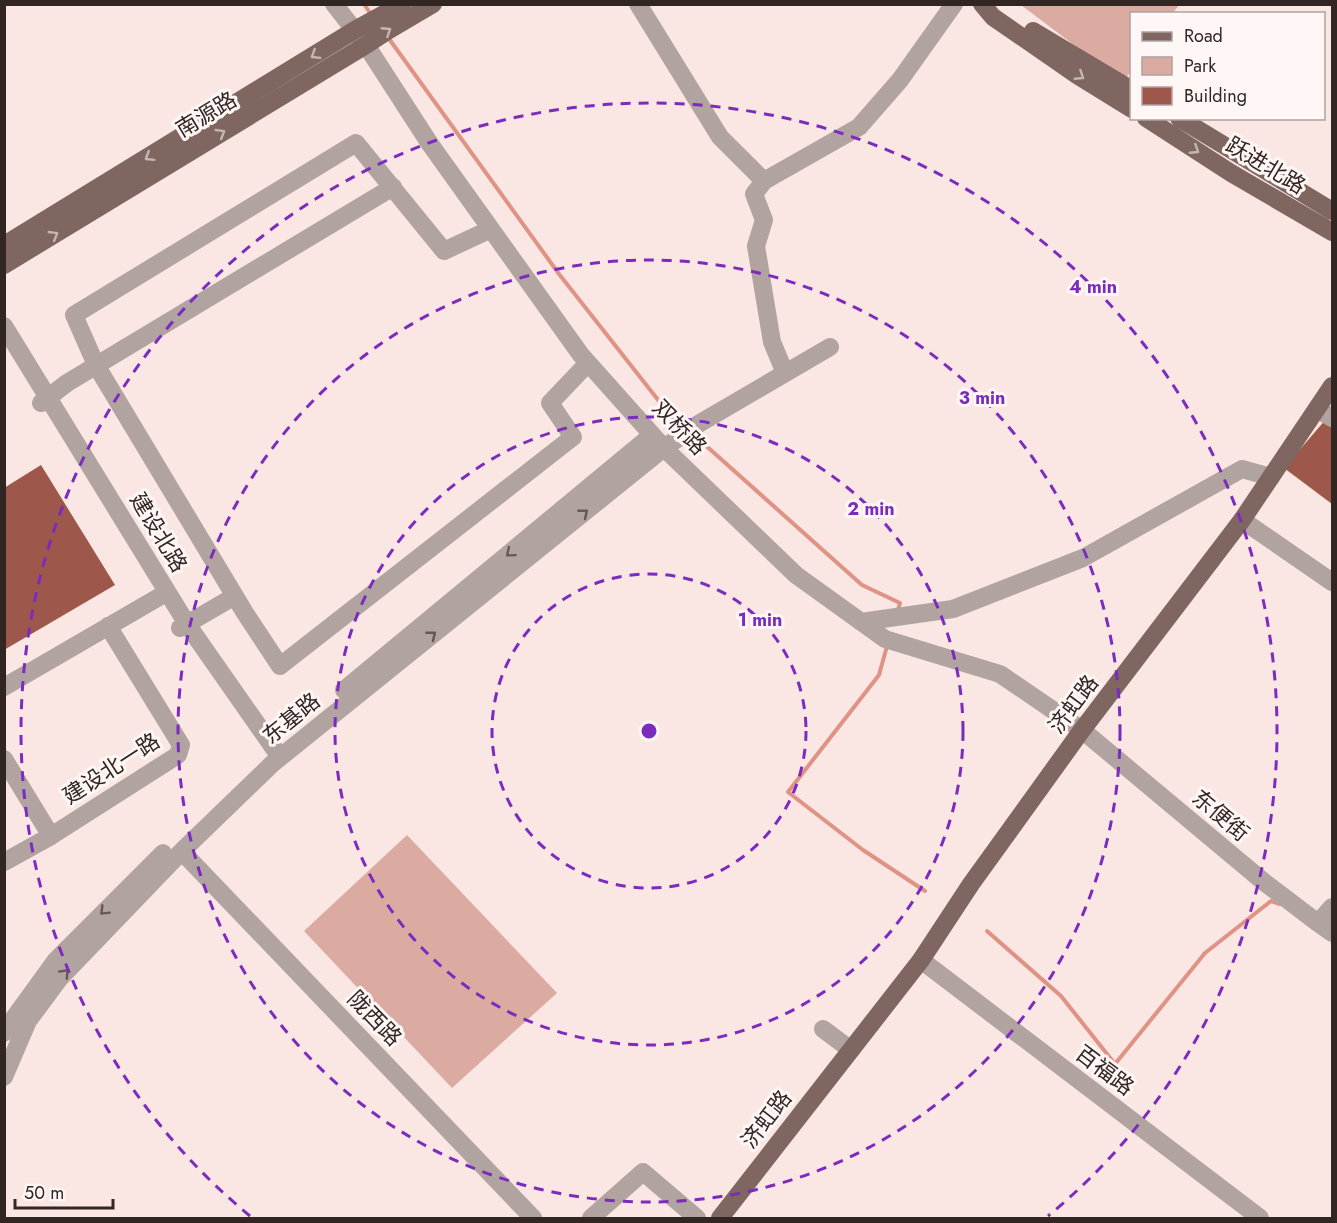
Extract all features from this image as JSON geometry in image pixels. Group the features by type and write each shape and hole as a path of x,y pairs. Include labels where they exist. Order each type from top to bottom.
{"main road":[{"name":"南源路","path":"4,245 355,30 402,4"},
{"name":"南源路","path":"4,265 433,4"},
{"path":"982,4 993,17 1130,108"},
{"path":"996,4 1005,14 1130,89"},
{"name":"跃进北路","path":"1149,120 1232,173 1332,232"},
{"name":"跃进北路","path":"1182,120 1332,210"},
{"name":"济虹路","path":"720,1218 921,960 971,884 1082,730 1242,520 1271,477 1325,413 1332,386"},
{"name":"济虹路","path":"731,1218 851,1060 851,1050"}],"street":[{"name":"双桥路","path":"334,4 366,45 430,144 490,229 588,363 658,442 796,575 885,639 1000,674 1082,730"},
{"path":"639,4 720,137 764,182"},
{"path":"785,373 772,342 756,246 764,220 753,194 764,182 859,127 900,80 954,4"},
{"path":"490,229 444,251 356,143 74,315 96,366 280,666 573,437 550,403 588,363"},
{"path":"44,400 67,383 393,187"},
{"name":"建设北路","path":"4,326 44,400 159,597 183,626"},
{"name":"建设北路","path":"4,344 44,400 254,738 273,756"},
{"name":"东基路","path":"4,1077 10,1027 56,960 204,812 658,442 700,423 830,347"},
{"path":"861,622 953,609 1083,558 1242,469 1271,477"},
{"path":"1242,520 1332,582"},
{"path":"183,626 235,596"},
{"path":"4,687 159,597"},
{"name":"建设北一路","path":"4,862 51,836 178,755 181,745 108,626"},
{"name":"东便街","path":"1082,730 1263,882 1326,919"},
{"name":"东基路","path":"10,1027 28,1021 60,978 273,756"},
{"path":"4,759 51,836"},
{"name":"陇西路","path":"183,850 189,859 533,1218"},
{"name":"百福路","path":"921,960 1260,1218"},
{"path":"823,1029 851,1050"},
{"path":"591,1218 643,1172 697,1218"}],"green space":[{"path":"1021,5 1179,5 1174,12 1130,12 1130,72 1123,82"},
{"path":"407,835 557,993 452,1088 304,931"}],"building":[{"path":"1327,418 1332,422 1332,504 1284,468"},
{"path":"41,465 115,585 4,650 4,488"}],"waterway":[{"path":"364,4 372,16"},
{"path":"387,36 559,274 666,410 684,426"},
{"path":"694,435 862,585 900,603 898,610"},
{"path":"887,646 879,675 788,792 863,850 925,891"},
{"path":"987,931 1061,996 1115,1064 1205,953 1271,901 1280,904"}]}
